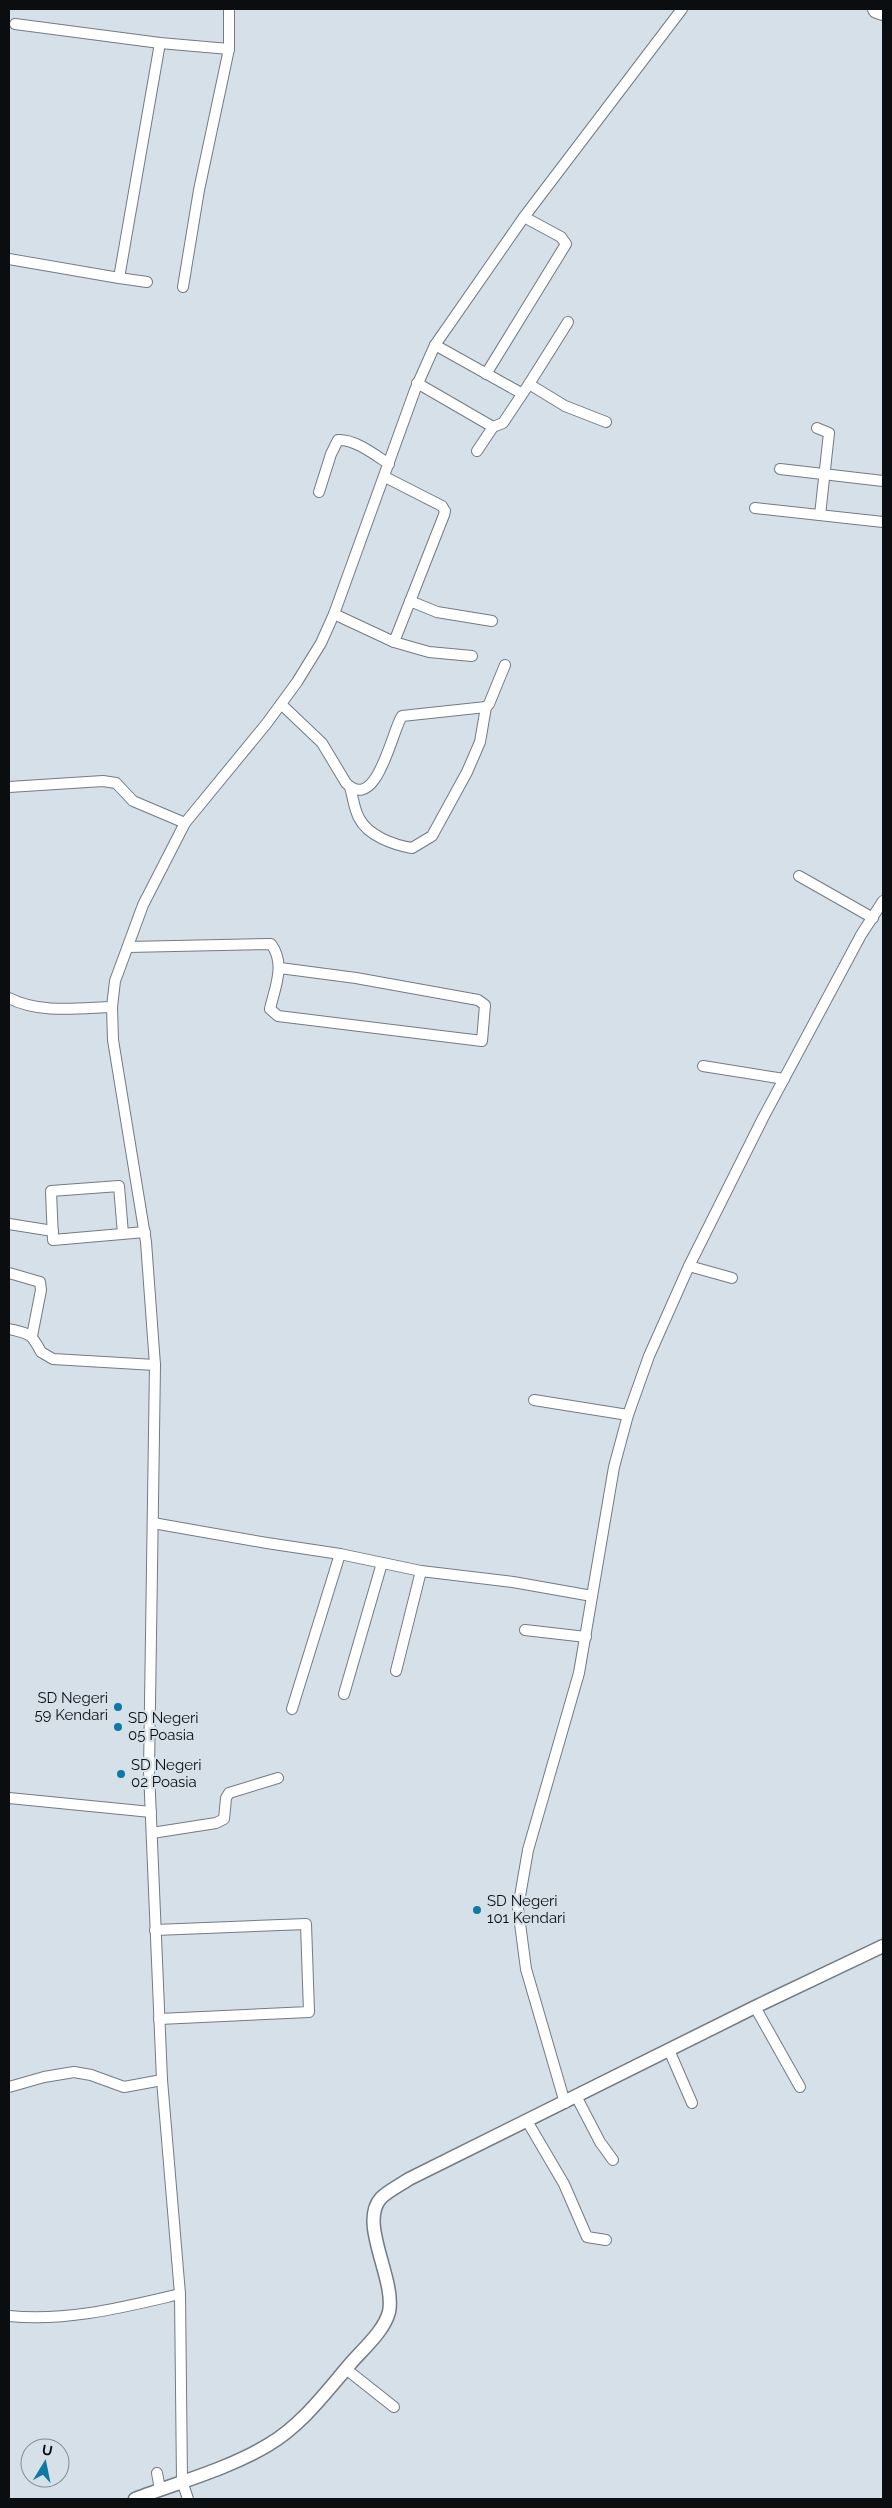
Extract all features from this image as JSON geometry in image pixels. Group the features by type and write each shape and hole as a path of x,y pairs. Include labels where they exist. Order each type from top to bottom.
{"highway":[{"path":"877,9 883,11"}],"street":[{"path":"183,287 199,190 229,49 229,9"},
{"path":"188,2499 182,2481 180,2294 162,2080 149,1771 155,1365 145,1232 113,1040 112,1007 115,981 143,905 185,823 281,704 321,643 334,614 417,383 435,345 524,217 682,9"},
{"path":"15,24 160,43 229,49"},
{"path":"119,278 160,43"},
{"path":"486,374 566,244 562,237 524,217"},
{"path":"9,259 148,282"},
{"path":"477,451 493,427 503,423 568,322"},
{"path":"435,345 521,393"},
{"path":"417,383 493,427"},
{"path":"529,384 565,406 606,422"},
{"path":"817,428 828,433 820,515"},
{"path":"319,492 331,454 338,440 344,440 370,452 389,464"},
{"path":"780,469 883,481"},
{"path":"384,477 433,501 446,512 394,642"},
{"path":"755,508 883,522"},
{"path":"410,601 437,612 492,621"},
{"path":"334,614 394,642 429,652 472,656"},
{"path":"281,704 322,744 337,772 350,787 359,819 380,838 396,845 412,848 432,836 467,772 480,742 486,707 505,665"},
{"path":"350,787 361,789 372,784 384,764 402,716 486,707"},
{"path":"9,787 103,781 116,783 134,801 185,823"},
{"path":"799,876 873,918"},
{"path":"613,2160 570,2100 526,1969 518,1908 528,1850 553,1769 586,1638 614,1467 628,1415 649,1356 689,1266 784,1079 861,935 883,901"},
{"path":"128,947 271,944 277,952 280,968 270,1009 278,1016 482,1041 485,1005 478,1000 356,978 280,968"},
{"path":"9,998 16,1002 50,1008 112,1007"},
{"path":"703,1066 784,1079"},
{"path":"123,1234 119,1186 50,1191 53,1240 123,1234 145,1232"},
{"path":"9,1224 53,1231"},
{"path":"689,1266 732,1278"},
{"path":"9,1274 40,1282 41,1290 32,1336 41,1352 53,1359 155,1365"},
{"path":"9,1329 32,1336"},
{"path":"534,1400 628,1415"},
{"path":"153,1523 340,1554 421,1571 514,1582 592,1596"},
{"path":"292,1709 340,1554"},
{"path":"344,1694 382,1563"},
{"path":"396,1671 421,1571"},
{"path":"525,1630 586,1638"},
{"path":"152,1833 216,1823 224,1819 226,1798 229,1793 278,1778"},
{"path":"9,1798 151,1812"},
{"path":"155,1930 306,1924 309,2012 159,2019"},
{"path":"135,2499 242,2458 268,2445 282,2435 330,2391 382,2327 390,2310 386,2275 376,2238 374,2219 374,2209 381,2198 409,2179 755,2006 883,1946"},
{"path":"755,2006 800,2087"},
{"path":"669,2050 692,2103"},
{"path":"9,2087 44,2077 74,2072 91,2075 124,2087 162,2080"},
{"path":"527,2121 564,2184 579,2213 586,2234 591,2239 606,2240"},
{"path":"9,2316 30,2318 67,2316 116,2309 180,2294"},
{"path":"346,2369 394,2407"},
{"path":"157,2473 160,2489"}],"place":[{"name":"SD Negeri 59 Kendari","path":"118,1707"},
{"name":"SD Negeri 05 Poasia","path":"118,1727"},
{"name":"SD Negeri 02 Poasia","path":"121,1774"},
{"name":"SD Negeri 101 Kendari","path":"477,1910"}]}
